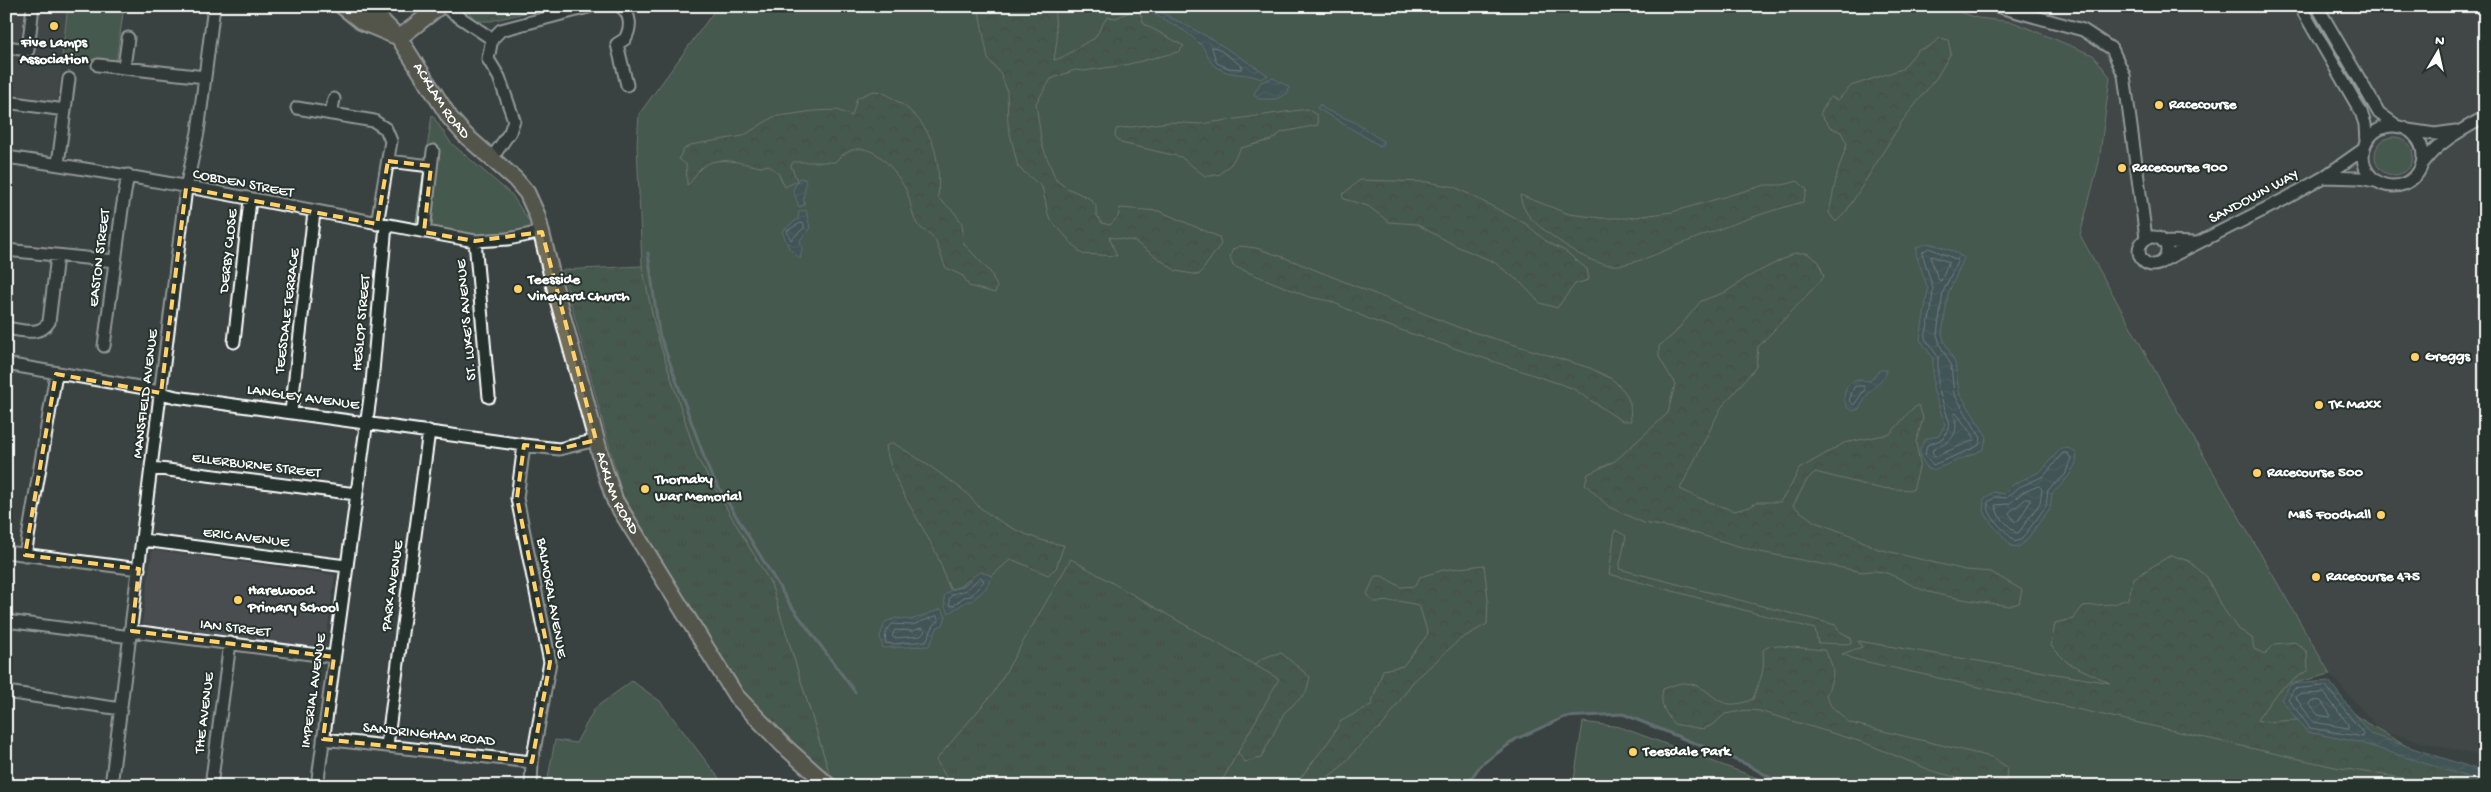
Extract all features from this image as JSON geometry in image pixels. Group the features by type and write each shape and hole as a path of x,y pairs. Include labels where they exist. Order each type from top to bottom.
{"main road":[{"path":"342,6 362,22 399,38 442,6"},
{"name":"ACKLAM ROAD","path":"367,6 399,38 450,118 465,135 492,158 527,193 538,215 557,296 596,440 615,501 736,696 783,745 829,786"}],"street":[{"path":"6,47 28,50 33,6"},
{"name":"MANSFIELD AVENUE","path":"111,786 186,188 198,132 214,6"},
{"path":"442,6 492,38"},
{"path":"492,158 510,132 514,120 499,77 488,59 492,38 501,30 592,6"},
{"path":"620,6 629,16 630,23 625,40 617,44 627,86"},
{"path":"1996,6 2024,10 2084,30 2107,44 2118,60 2124,75 2146,238 2139,247 2141,259 2151,265 2164,260 2167,248 2165,242"},
{"path":"2300,6 2361,112 2365,124 2366,168 2377,182"},
{"path":"2317,6 2379,113 2417,138 2422,148 2423,163"},
{"path":"124,67 128,38"},
{"path":"98,65 205,77"},
{"path":"58,164 69,79"},
{"path":"332,114 334,99"},
{"path":"6,102 65,110"},
{"name":"HESLOP STREET","path":"297,108 374,121 386,129 391,141 381,225 380,285 366,422"},
{"path":"2324,177 2359,178 2387,186 2398,186 2408,183 2416,176 2430,154 2458,131 2485,117"},
{"path":"2365,146 2379,130 2402,128 2435,134 2458,131"},
{"name":"SANDOWN WAY","path":"2164,260 2261,212 2324,177 2365,146"},
{"path":"424,232 433,151"},
{"name":"COBDEN STREET","path":"6,156 128,175 186,188 475,241 508,239 542,232"},
{"path":"388,161 431,166"},
{"name":"EASTON STREET","path":"104,346 128,175"},
{"name":"DERBY CLOSE","path":"234,342 250,200"},
{"name":"TEESDALE TERRACE","path":"291,412 314,212"},
{"path":"2146,238 2156,237 2165,242 2197,243"},
{"name":"ST. LUKE'S AVENUE","path":"475,241 489,397"},
{"path":"6,250 115,261"},
{"path":"6,328 38,332 45,329 49,322 57,256"},
{"name":"LANGLEY AVENUE","path":"6,364 139,387 161,393 524,445 559,449 596,440"},
{"path":"25,555 56,374"},
{"name":"IMPERIAL AVENUE","path":"317,786 366,422"},
{"name":"PARK AVENUE","path":"387,745 430,431"},
{"name":"BALMORAL AVENUE","path":"524,445 517,498 550,662 532,762 531,786"},
{"name":"ELLERBURNE STREET","path":"152,468 356,494"},
{"name":"ERIC AVENUE","path":"143,540 346,566"},
{"path":"6,552 139,569"},
{"name":"IAN STREET","path":"6,621 230,643 334,657"},
{"name":"THE AVENUE","path":"211,786 230,643"},
{"path":"6,692 121,709"},
{"name":"SANDRINGHAM ROAD","path":"323,739 532,762"}],"highlighted area":[{"path":"388,161 431,166 424,232 475,241 542,232 596,440 559,449 524,445 517,498 550,662 532,762 323,739 334,657 132,631 139,569 25,555 56,374 161,393 186,188 377,224"}],"shaded area":[{"path":"6,6 68,6 57,105 6,98"},
{"path":"1941,6 2485,6 2485,757 2382,732 2330,674 2164,387 2080,235 2099,162 2110,77 2093,55 2013,22 1978,18"},
{"name":"Harewood Primary School","path":"152,550 335,575 325,649 142,624"}],"green space":[{"path":"68,6 124,6 116,63 62,55"},
{"path":"397,6 428,6 415,13"},
{"path":"462,6 553,6 491,21 477,21"},
{"path":"718,6 1941,6 1978,18 2013,22 2093,55 2110,77 2099,162 2080,235 2164,387 2330,674 2291,684 2282,699 2484,786 1785,786 1748,765 1623,714 1565,717 1516,739 1480,766 1466,786 911,786 832,782 771,584 697,458 656,332 642,266 637,144 639,114"},
{"path":"978,6 1054,6 1057,40 1054,60 1065,56 1094,39 1107,17 1116,18 1133,10 1140,13 1144,24 1184,46 1178,52 1125,65 1084,71 1075,70 1051,79 1036,103 1042,145 1056,180 1067,188 1089,198 1096,206 1096,214 1102,223 1110,225 1118,217 1120,208 1159,211 1219,237 1221,244 1199,275 1176,271 1134,241 1109,237 1117,256 1082,254 1049,218 1042,187 1018,167 1008,125 1007,91 1001,74 988,59"},
{"path":"1940,38 1948,40 1951,53 1937,77 1903,120 1846,212 1836,222 1829,213 1837,174 1847,144 1841,132 1830,127 1820,114 1830,97 1838,100 1851,86 1902,69 1918,50 1928,47"},
{"path":"873,91 889,96 910,110 927,131 936,156 939,183 938,198 954,212 962,223 964,244 991,273 997,287 995,293 969,286 963,276 946,268 934,238 917,224 907,192 899,178 884,160 875,153 865,149 856,149 845,153 835,162 793,162 791,166 797,181 785,187 778,173 768,165 762,167 731,161 715,161 708,164 697,172 687,185 686,164 679,159 683,150 690,145 743,136 773,117 813,111 837,110 852,116 857,98"},
{"path":"1307,109 1317,115 1318,125 1282,132 1271,140 1241,148 1231,164 1220,174 1211,176 1205,176 1181,157 1121,143 1115,136 1116,129 1170,122 1200,124"},
{"path":"432,115 451,143 512,195 532,226 503,233 489,234 415,230"},
{"path":"2394,137 2408,142 2413,156 2408,170 2394,175 2380,170 2375,156 2380,142"},
{"path":"1360,180 1427,182 1455,187 1526,224 1547,242 1565,251 1587,269 1589,280 1575,284 1557,308 1540,303 1521,283 1494,262 1456,246 1416,224 1389,222 1368,206 1344,199 1342,195"},
{"path":"1798,181 1807,190 1803,202 1741,221 1637,261 1620,265 1596,262 1565,245 1540,227 1527,214 1520,195 1569,214 1601,218 1628,218 1672,212 1765,185 1783,185"},
{"path":"1240,246 1256,248 1283,257 1460,328 1590,368 1612,379 1625,392 1630,403 1631,421 1622,421 1572,388 1371,320 1330,301 1309,297 1233,266 1230,257 1233,249"},
{"path":"1795,253 1807,253 1819,262 1824,277 1758,347 1756,367 1721,408 1680,489 1734,511 1750,507 1757,502 1780,502 1799,469 1844,443 1890,434 1912,409 1919,405 1923,418 1916,442 1920,464 1913,490 1878,488 1815,472 1807,480 1793,506 1815,522 1848,534 1878,549 1965,570 1991,572 2022,590 2019,603 2009,606 1949,597 1929,592 1881,572 1863,572 1755,551 1684,530 1644,523 1609,507 1585,484 1588,474 1615,461 1668,413 1675,384 1659,357 1659,346 1674,334 1701,301 1726,292 1746,278"},
{"path":"642,266 656,332 697,458 771,584 832,782 790,744 741,691 622,494 562,270"},
{"path":"893,443 947,478 966,493 980,508 1001,522 1032,537 1064,545 1056,568 1048,575 1011,559 992,576 980,574 956,588 950,589 936,553 893,472 886,446"},
{"path":"1615,530 1626,536 1619,569 1836,625 1838,630 1851,638 1851,644 1818,643 1815,629 1609,574"},
{"path":"2171,555 2189,561 2207,577 2220,604 2237,628 2252,638 2254,649 2265,654 2275,644 2295,642 2307,652 2308,670 2278,691 2257,720 2266,722 2356,716 2406,746 2485,780 2485,786 2456,786 2450,779 2402,778 2335,767 1854,659 1842,654 1862,647 1858,641 2110,683 2068,663 2051,646 2055,623 2073,619 2083,606 2114,604 2128,599 2134,578"},
{"path":"1071,559 1279,679 1219,786 951,785 936,760 994,692"},
{"path":"1484,565 1488,599 1487,624 1459,640 1412,683 1384,724 1361,744 1342,766 1317,786 1294,786 1329,741 1341,721 1371,705 1383,670 1403,666 1428,634 1419,605 1398,601 1374,602 1367,594 1375,576 1382,576 1401,587 1415,586 1420,577 1443,570"},
{"path":"1771,645 1824,650 1831,663 1833,673 1826,696 1831,706 1850,723 1991,757 2007,767 2006,780 1985,786 1930,770 1865,743 1759,711 1747,710 1725,714 1714,724 1703,729 1674,724 1668,716 1662,704 1663,689 1680,683 1696,685 1723,702 1730,704 1753,699 1763,671 1763,650"},
{"path":"1281,653 1310,677 1306,693 1284,713 1261,758 1245,762 1238,753 1252,671 1261,660"},
{"path":"632,681 660,701 725,786 579,786 548,778 555,740 576,743 595,708"},
{"name":"Teesdale Park","path":"1583,722 1620,727 1757,778 1768,786 1573,786"}],"water":[{"path":"1139,6 1149,6 1210,38 1268,75 1260,79 1222,70 1214,65 1203,48 1188,33"},
{"path":"1273,78 1289,87 1288,93 1276,99 1258,99 1254,94 1261,82"},
{"path":"1320,104 1324,109 1354,122 1383,141 1382,147 1317,108"},
{"path":"799,178 805,179 805,205 799,207 793,190"},
{"path":"806,210 810,228 800,240 802,249 800,259 789,248 782,231 798,219 799,212"},
{"path":"1929,243 1953,251 1964,258 1948,294 1942,334 1955,363 1959,392 1987,437 1983,449 1933,470 1928,469 1920,456 1920,449 1925,439 1939,436 1945,424 1933,389 1933,358 1920,340 1928,289 1916,254 1917,247"},
{"path":"1880,370 1886,370 1886,375 1868,394 1859,409 1853,411 1847,407 1844,397 1848,386 1857,381 1870,381"},
{"path":"2061,448 2071,449 2076,453 2077,459 2070,475 2052,493 2050,508 2025,542 2019,547 2011,546 1988,519 1985,513 1984,499 1993,492 2004,494 2014,484 2041,471"},
{"path":"981,572 992,576 986,588 972,601 967,601 949,613 945,607 944,596 950,591 965,585"},
{"path":"941,609 946,616 943,625 938,627 929,646 883,648 880,637 885,622 896,618 911,620"},
{"path":"2329,681 2370,734 2485,772 2485,786 2474,779 2358,742 2307,732 2281,699 2291,684"}],"waterway":[{"path":"648,253 659,333 710,473 789,603 855,692"},
{"path":"1466,786 1480,766 1516,739 1565,717 1623,714 1748,765 1785,786"}],"place":[{"name":"Five Lamps Association","path":"54,26"},
{"name":"Racecourse","path":"2159,105"},
{"name":"Racecourse 900","path":"2122,168"},
{"name":"Teesside Vineyard Church","path":"518,289"},
{"name":"Greggs","path":"2415,357"},
{"name":"TK Maxx","path":"2319,405"},
{"name":"Racecourse 500","path":"2257,473"},
{"name":"Thornaby War Memorial","path":"645,489"},
{"name":"M&S Foodhall","path":"2381,515"},
{"name":"Racecourse 475","path":"2316,577"},
{"name":"Harewood Primary School","path":"238,600"},
{"name":"Teesdale Park","path":"1633,752"}]}
